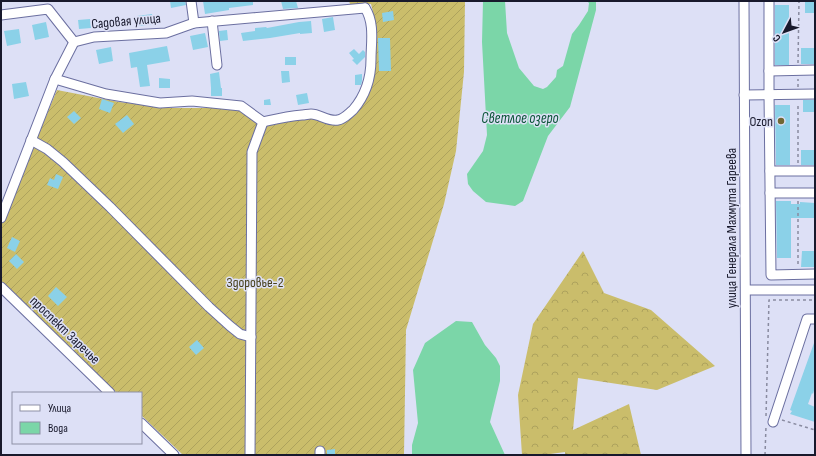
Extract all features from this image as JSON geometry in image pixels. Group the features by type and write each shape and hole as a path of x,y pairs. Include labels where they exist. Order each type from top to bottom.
{"street":[{"path":"191,1 194,23"},
{"name":"улица Генерала Махмута Гареева","path":"744,1 746,455"},
{"path":"769,1 771,275 815,274"},
{"path":"55,79 106,94 160,103 192,100 241,106 263,122 285,117 312,114 329,120 338,120 347,116 360,102 368,86 371,68 372,33 370,15 366,5"},
{"name":"Садовая улица","path":"1,15 48,9 74,42 94,37 166,32 194,23 366,5"},
{"path":"212,21 217,65"},
{"path":"1,218 3,205 55,79 74,42"},
{"path":"769,71 815,70"},
{"path":"744,95 815,94"},
{"path":"250,455 252,152 263,122"},
{"path":"31,140 47,149 63,162 110,206 209,307 230,326 240,334 251,337"},
{"path":"770,171 815,171"},
{"path":"770,193 815,193"},
{"name":"проспект Заречье","path":"1,287 109,392"},
{"path":"746,290 815,290"},
{"path":"771,420 807,319 815,319"},
{"path":"142,424 174,455"}],"path":[{"path":"798,171 799,1"},
{"path":"798,193 798,275"},
{"path":"765,455 771,420 769,300 815,300"},
{"path":"771,420 783,420 815,430"}],"green space":[{"name":"Здоровье-2","path":"349,1 465,1 464,72 456,151 444,204 406,330 404,455 183,455 142,416 142,392 116,392 1,284 1,224 57,90 119,102 171,108 242,108 259,122 311,117 349,117 375,60 373,12 371,4 350,4"},
{"path":"583,251 604,293 651,310 715,366 657,390 578,378 573,430 629,404 641,455 565,455 565,452 543,455 522,455 518,395 533,324"}],"water":[{"name":"Светлое озеро","path":"483,1 505,1 507,33 519,68 534,86 543,89 547,87 556,77 557,70 563,66 572,34 588,11 589,3 587,1 596,1 596,10 570,107 548,136 523,201 515,206 486,202 473,191 468,184 467,174 483,151 487,135 482,42"},
{"path":"456,321 472,322 485,345 496,358 500,366 500,381 490,422 505,455 412,455 412,445 418,423 413,370 425,343"}],"building":[{"path":"170,1 185,1 186,5 171,8"},
{"path":"203,1 253,1 253,5 229,8 229,10 205,14"},
{"path":"281,1 296,1 298,8 283,9"},
{"path":"805,1 815,1 815,13 805,13"},
{"path":"775,5 789,5 789,65 775,65"},
{"path":"393,11 394,20 383,22 382,13"},
{"path":"152,14 154,24 139,26 137,16"},
{"path":"333,17 335,30 324,32 322,19"},
{"path":"90,19 91,28 79,29 78,20"},
{"path":"311,21 312,33 300,33 243,41 241,33 255,31 255,28 267,28"},
{"path":"46,22 49,37 35,40 32,25"},
{"path":"19,29 21,43 7,46 4,31"},
{"path":"227,30 228,40 220,41 219,31"},
{"path":"205,33 208,47 193,50 190,36"},
{"path":"378,38 390,38 391,71 379,71"},
{"path":"167,46 170,61 147,65 150,86 140,87 137,67 131,68 129,53"},
{"path":"111,47 113,61 99,64 96,50"},
{"path":"801,48 815,48 815,64 801,64"},
{"path":"354,49 359,54 363,50 365,52 365,57 357,65 352,60 354,59 349,53"},
{"path":"285,57 296,57 296,65 285,65"},
{"path":"281,71 289,71 290,82 282,83"},
{"path":"219,72 222,96 211,96 210,74"},
{"path":"362,74 361,85 355,85 355,75"},
{"path":"159,78 170,79 170,88 159,88"},
{"path":"26,82 29,96 14,99 12,84"},
{"path":"307,93 309,103 298,105 296,95"},
{"path":"102,99 114,103 110,113 99,109"},
{"path":"270,99 271,105 264,105 264,100"},
{"path":"803,100 815,100 815,112 803,112"},
{"path":"775,105 790,105 790,165 776,165"},
{"path":"74,111 81,118 74,124 67,117"},
{"path":"127,115 134,124 123,133 115,124"},
{"path":"801,150 815,150 815,165 801,165"},
{"path":"56,174 63,177 58,189 47,185 50,178 54,180"},
{"path":"776,201 791,201 791,204 800,204 800,202 815,203 815,218 791,218 791,258 777,258"},
{"path":"12,237 20,241 15,252 7,248"},
{"path":"802,251 815,251 815,267 801,267"},
{"path":"16,254 24,262 17,269 9,261"},
{"path":"56,287 67,297 58,306 48,296"},
{"path":"197,340 204,348 196,355 189,347"},
{"path":"814,343 815,387 808,404 815,407 815,422 790,414 792,411 790,410"},
{"path":"335,449 335,455 327,455 327,450"}],"place":[{"name":"Ozon","path":"781,121"}]}
